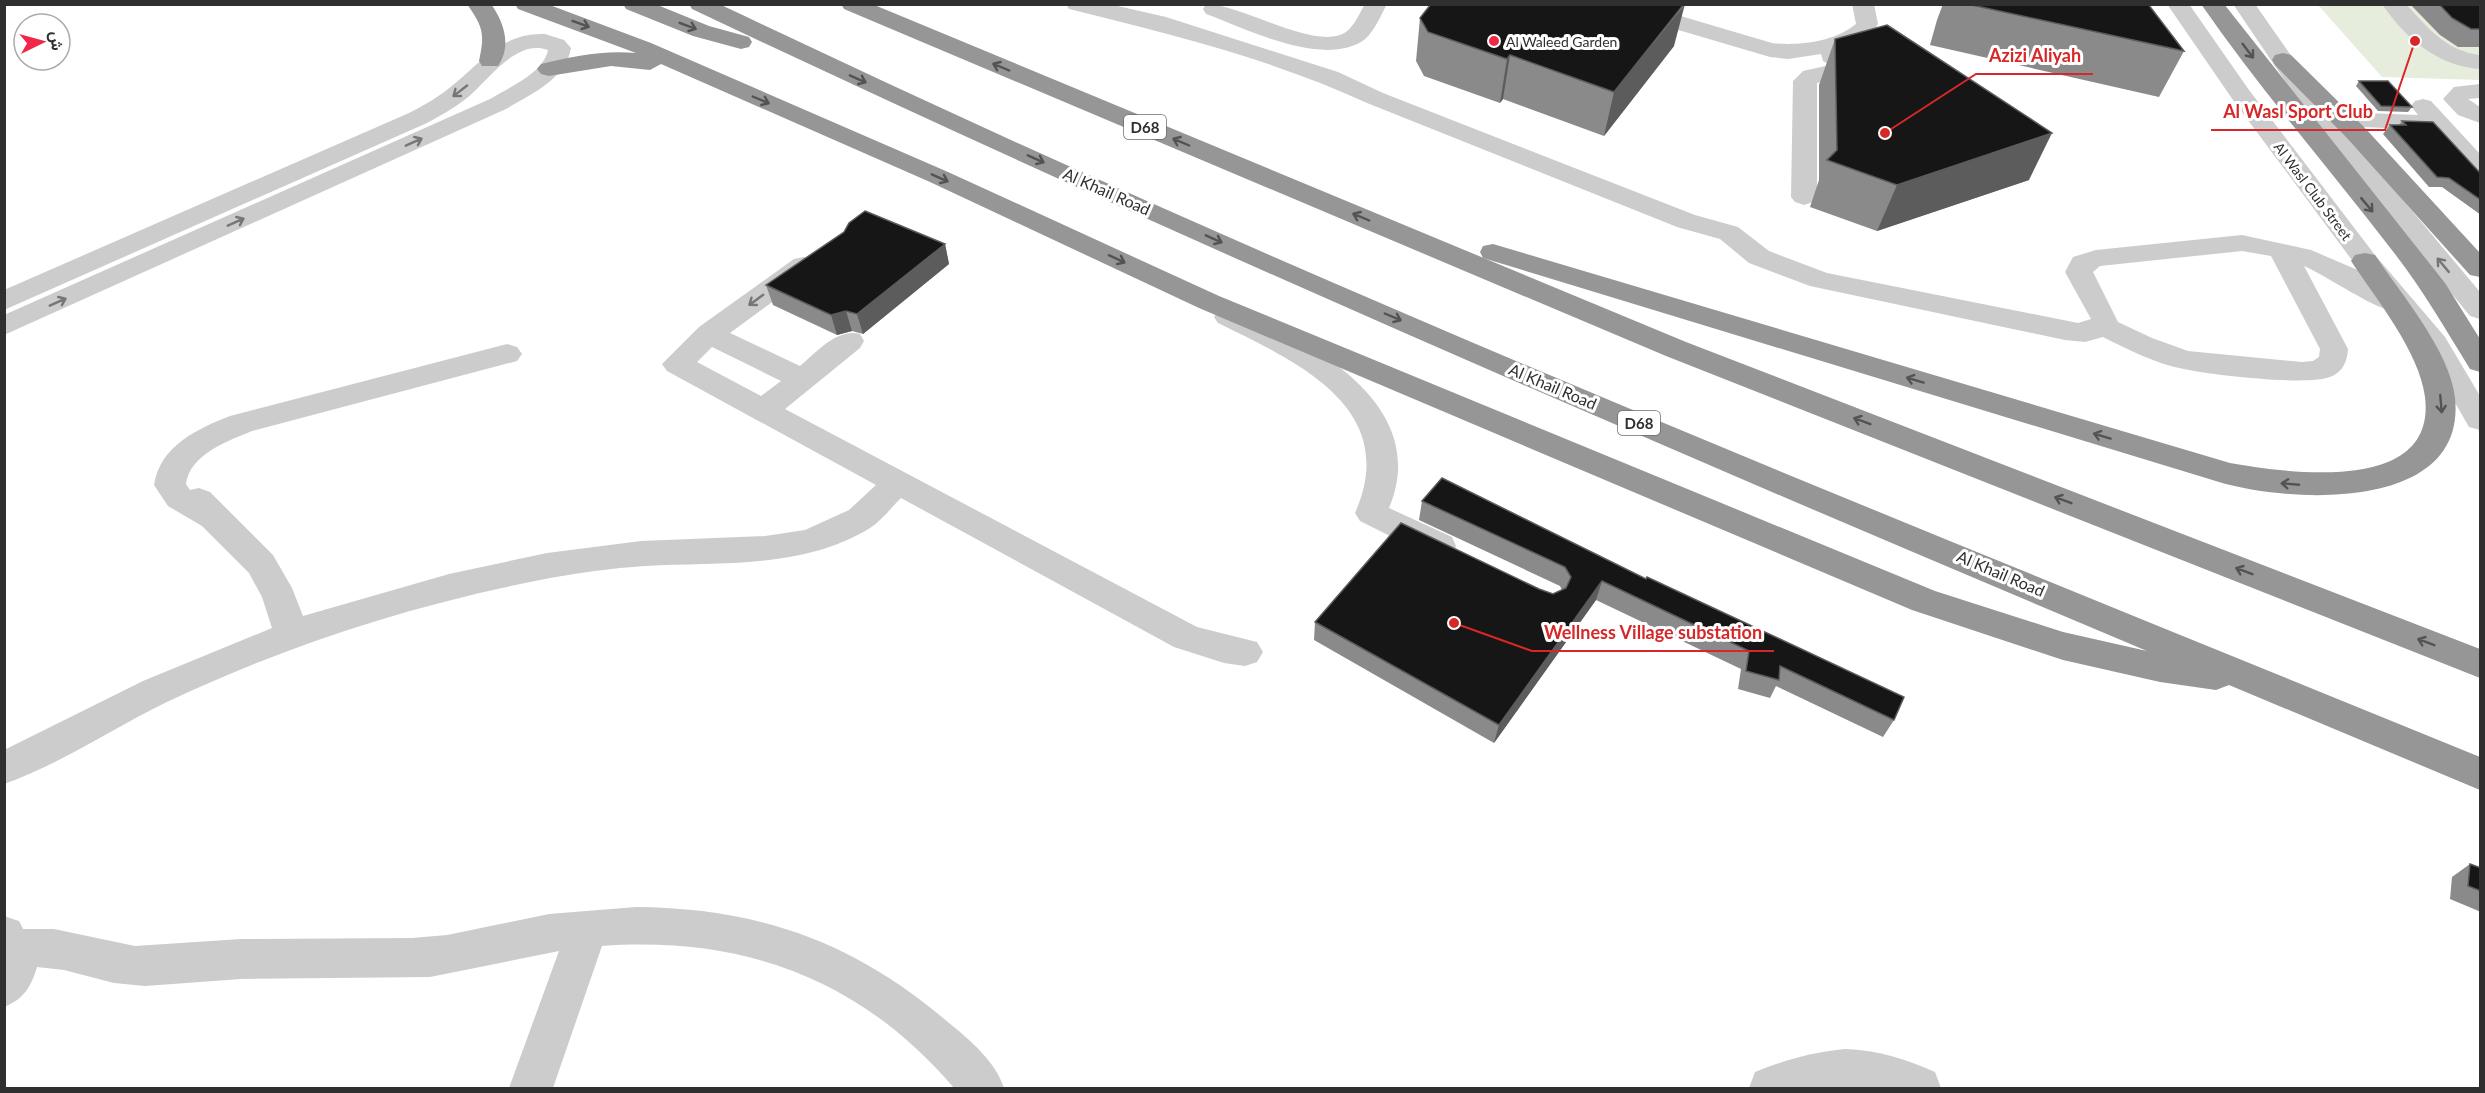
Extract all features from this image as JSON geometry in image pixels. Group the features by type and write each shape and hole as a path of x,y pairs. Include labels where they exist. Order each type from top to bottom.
{"highway":[{"path":"478,4 494,24 495,39 490,61"},
{"path":"526,4 626,41 939,177 1209,302 1969,617 2111,658 2208,675 2256,679"},
{"path":"634,4 714,35 805,55"},
{"name":"Al Khail Road","path":"700,4 805,55 1235,249 1641,424 2481,774"},
{"name":"D68","path":"852,4 1676,349 2481,664"},
{"path":"2212,4 2334,164 2405,248 2435,289 2481,362"},
{"path":"549,69 586,60 618,57 697,72"},
{"path":"2283,60 2341,118 2481,269"},
{"path":"1416,239 1490,251 2230,474 2310,485 2362,482 2400,470 2425,452 2439,429 2442,413 2440,394 2434,378 2420,347 2365,261"}],"street":[{"path":"1077,4 1142,17 1339,80 1375,98 1686,221 1728,233 1759,257 1811,278 2059,330 2089,332 2102,326 2104,320 2079,272 2083,263 2089,260 2232,243 2254,244 2337,269 2392,303"},
{"path":"1214,9 1306,41 1330,44 1347,41 1356,35 1376,4"},
{"path":"1625,6 1752,47 1788,52 1819,48 1863,30 1867,24 1863,4"},
{"name":"Al Wasl Club Street","path":"2178,4 2365,261 2392,290 2435,344 2481,420"},
{"path":"2244,4 2328,126 2481,310"},
{"path":"2394,4 2446,56 2460,61 2481,62"},
{"path":"4,301 418,118 460,92 490,61 520,43 546,41 557,45 561,52 549,69 518,92 471,117 4,326"},
{"path":"1804,197 1805,81 1811,76 1846,69 1846,66 1819,48"},
{"path":"2341,118 2430,114 2481,169"},
{"path":"2102,326 2142,345 2185,360 2302,372 2321,370 2333,361 2334,349 2282,251"},
{"path":"823,252 709,334 677,364 1186,637 1224,650 1245,652"},
{"path":"1209,302 1212,309 1319,363 1351,390 1362,403 1377,433 1383,464 1379,497 1371,513 1464,558"},
{"path":"709,334 802,379"},
{"path":"764,410 850,341"},
{"path":"291,633 278,595 260,563 211,517 173,493 170,485 174,468 188,452 207,439 231,428 507,354"},
{"path":"10,768 148,695 291,633 360,611 449,587 547,566 641,554 765,548 805,542 825,536 860,519 898,482"},
{"path":"7,957 54,948 112,965 138,966 217,960 422,958 475,952 547,933 588,928 669,926 717,931 782,945 826,964 869,988 945,1048 982,1089"},
{"path":"531,1089 588,928"},
{"path":"1771,1089 1813,1074 1849,1071 1878,1073 1919,1089"}],"green space":[{"path":"2318,5 2480,5 2480,80 2382,77"}],"building":[{"path":"1431,4 1684,4 1614,92 1510,55 1507,59 1428,32 1420,18"},
{"path":"1967,4 2148,4 2184,51"},
{"path":"2439,4 2481,4 2481,29 2471,29 2452,18"},
{"path":"1887,25 2052,133 1897,185 1827,160 1837,150 1835,39"},
{"path":"2359,81 2388,81 2412,107 2381,106"},
{"path":"2402,121 2433,122 2481,174 2481,200 2449,178 2437,177 2390,125 2406,125"},
{"path":"865,211 945,244 857,314 846,311 831,315 766,285 844,232 849,223"},
{"path":"1442,478 1646,579 1647,577 1904,697 1894,720 1780,666 1779,680 1746,671 1749,651 1602,581 1499,725 1315,622 1401,523 1539,589 1553,594 1566,588 1571,577 1565,567 1422,501"},
{"path":"2470,864 2481,868 2481,891 2468,886"}],"place":[{"name":"Al Waleed Garden","path":"1494,41"},
{"name":"Al Wasl Sport Club","path":"2415,41"},
{"name":"Azizi Aliyah","path":"1885,133"},
{"name":"Wellness Village substation","path":"1454,623"}]}
